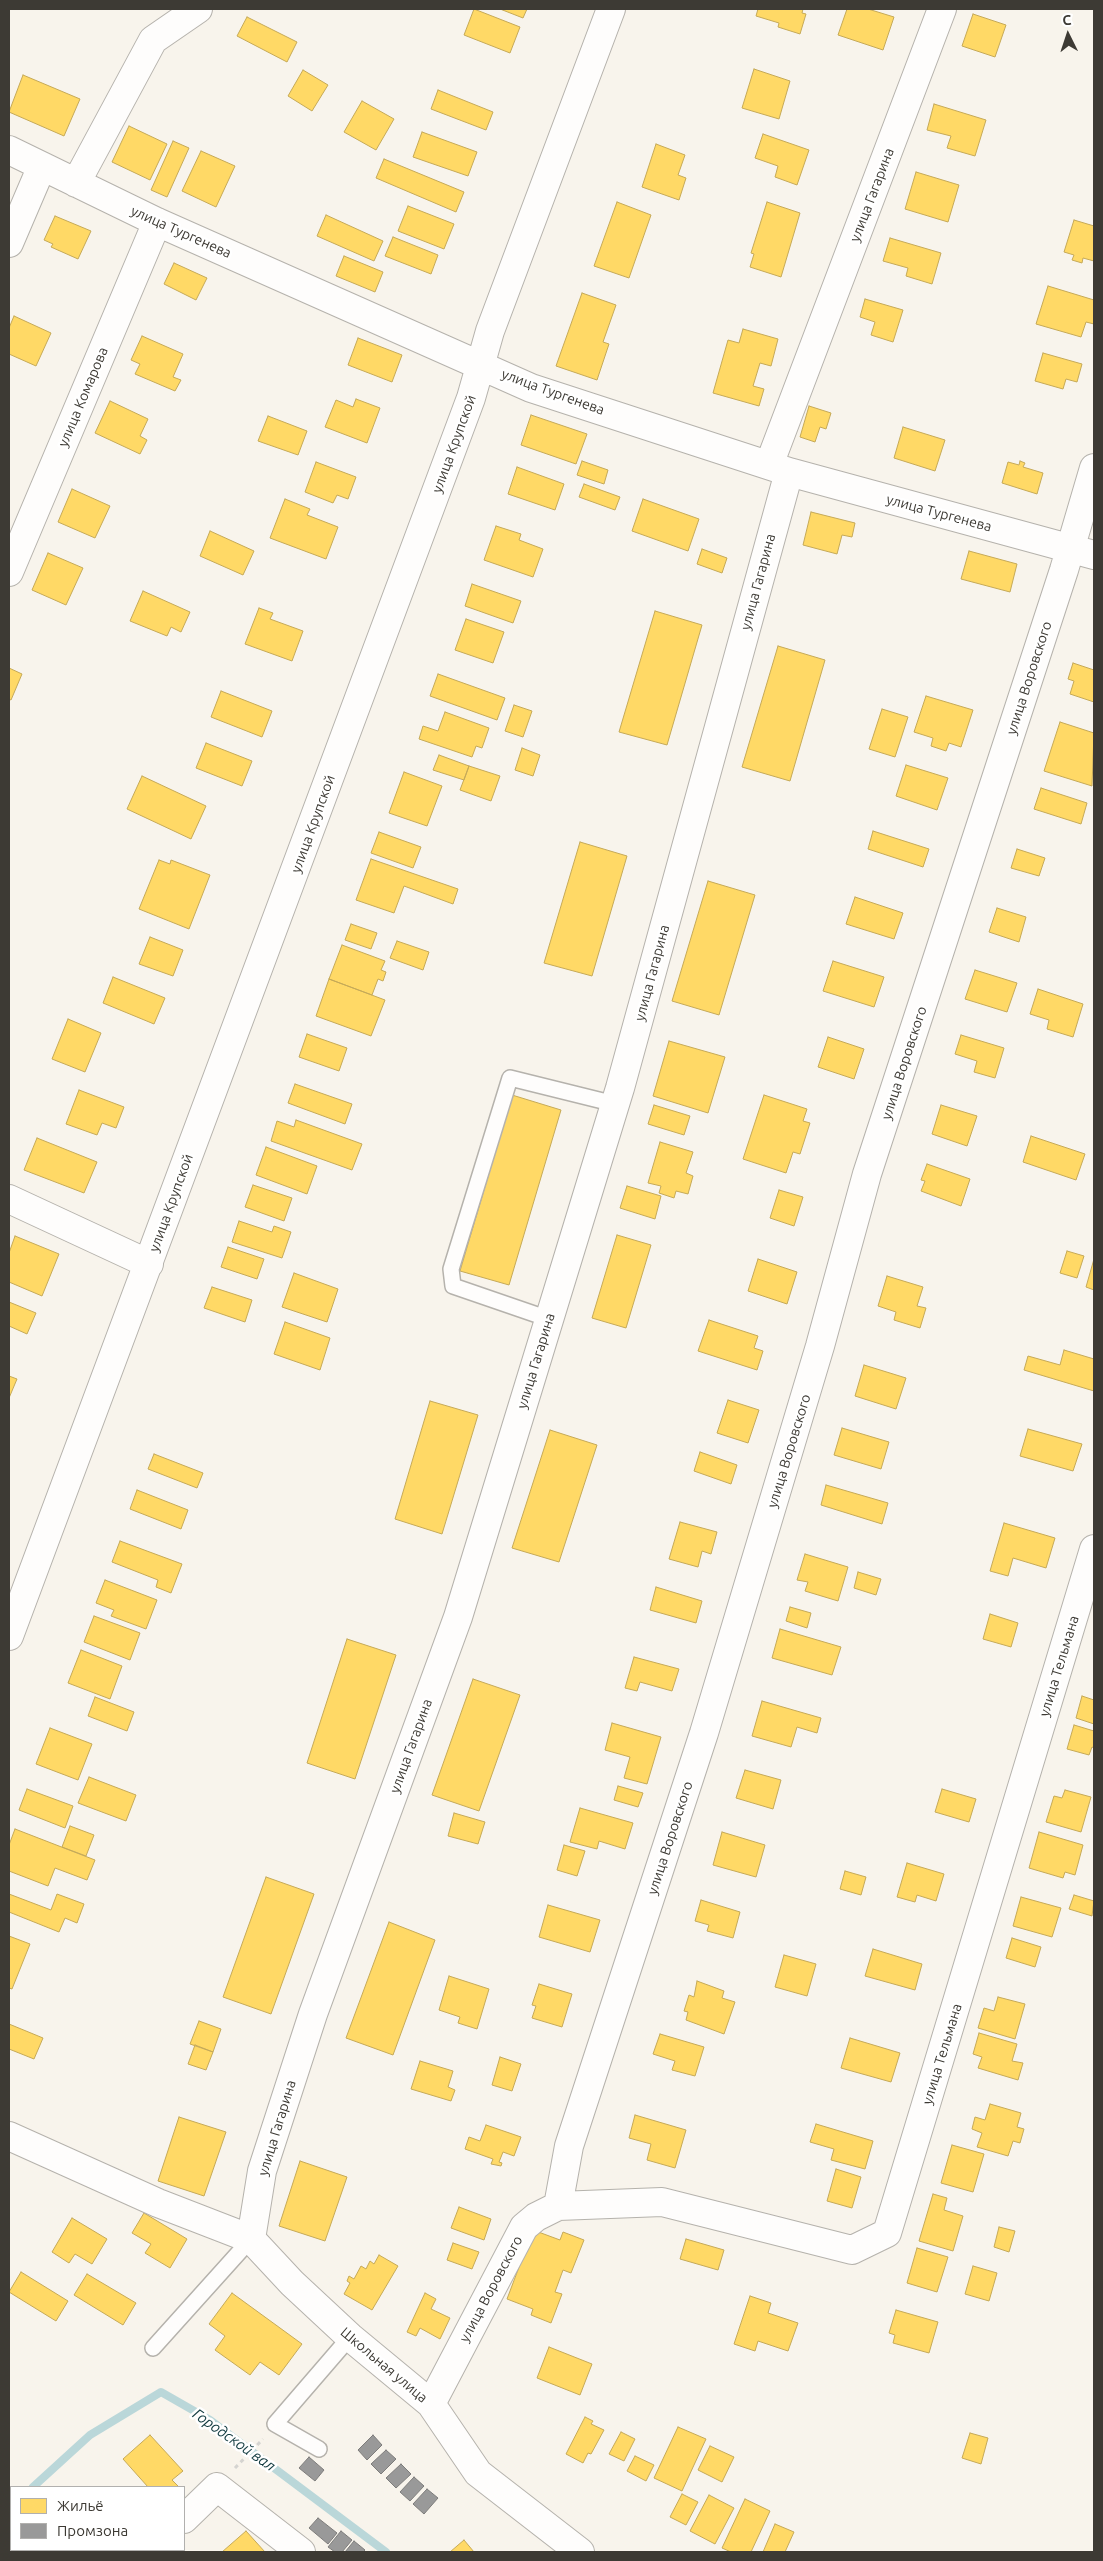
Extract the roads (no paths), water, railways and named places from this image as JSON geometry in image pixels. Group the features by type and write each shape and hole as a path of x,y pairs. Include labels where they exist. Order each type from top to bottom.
{"street":[{"path":"76,183 153,40 198,9"},
{"name":"улица Крупской","path":"9,1636 468,407 490,331 611,9"},
{"name":"улица Гагарина","path":"251,2239 265,2162 313,2014 458,1618 615,1104 779,468 942,9"},
{"name":"улица Тургенева","path":"9,150 157,222 531,388 779,468 1082,552"},
{"path":"9,243 42,166"},
{"name":"улица Комарова","path":"9,572 157,222"},
{"name":"улица Воровского","path":"431,2404 524,2227 536,2217 558,2206 569,2146 704,1733 820,1346 867,1174 1082,552 1094,468"},
{"path":"9,1199 149,1264"},
{"name":"улица Тельмана","path":"558,2206 662,2202 852,2250 887,2232 1094,1549"},
{"path":"9,2136 158,2203 251,2239"},
{"name":"Школьная улица","path":"251,2239 292,2283 350,2337 431,2404 478,2473 580,2552"},
{"path":"185,2518 217,2487 301,2552"}],"lane":[{"path":"549,1319 453,1286 451,1269 510,1078 615,1104"},
{"path":"154,2348 251,2239"},
{"path":"319,2449 275,2424 350,2337"}],"waterway":[{"name":"Городской вал","path":"34,2486 90,2435 161,2392 210,2420 386,2552"}]}
